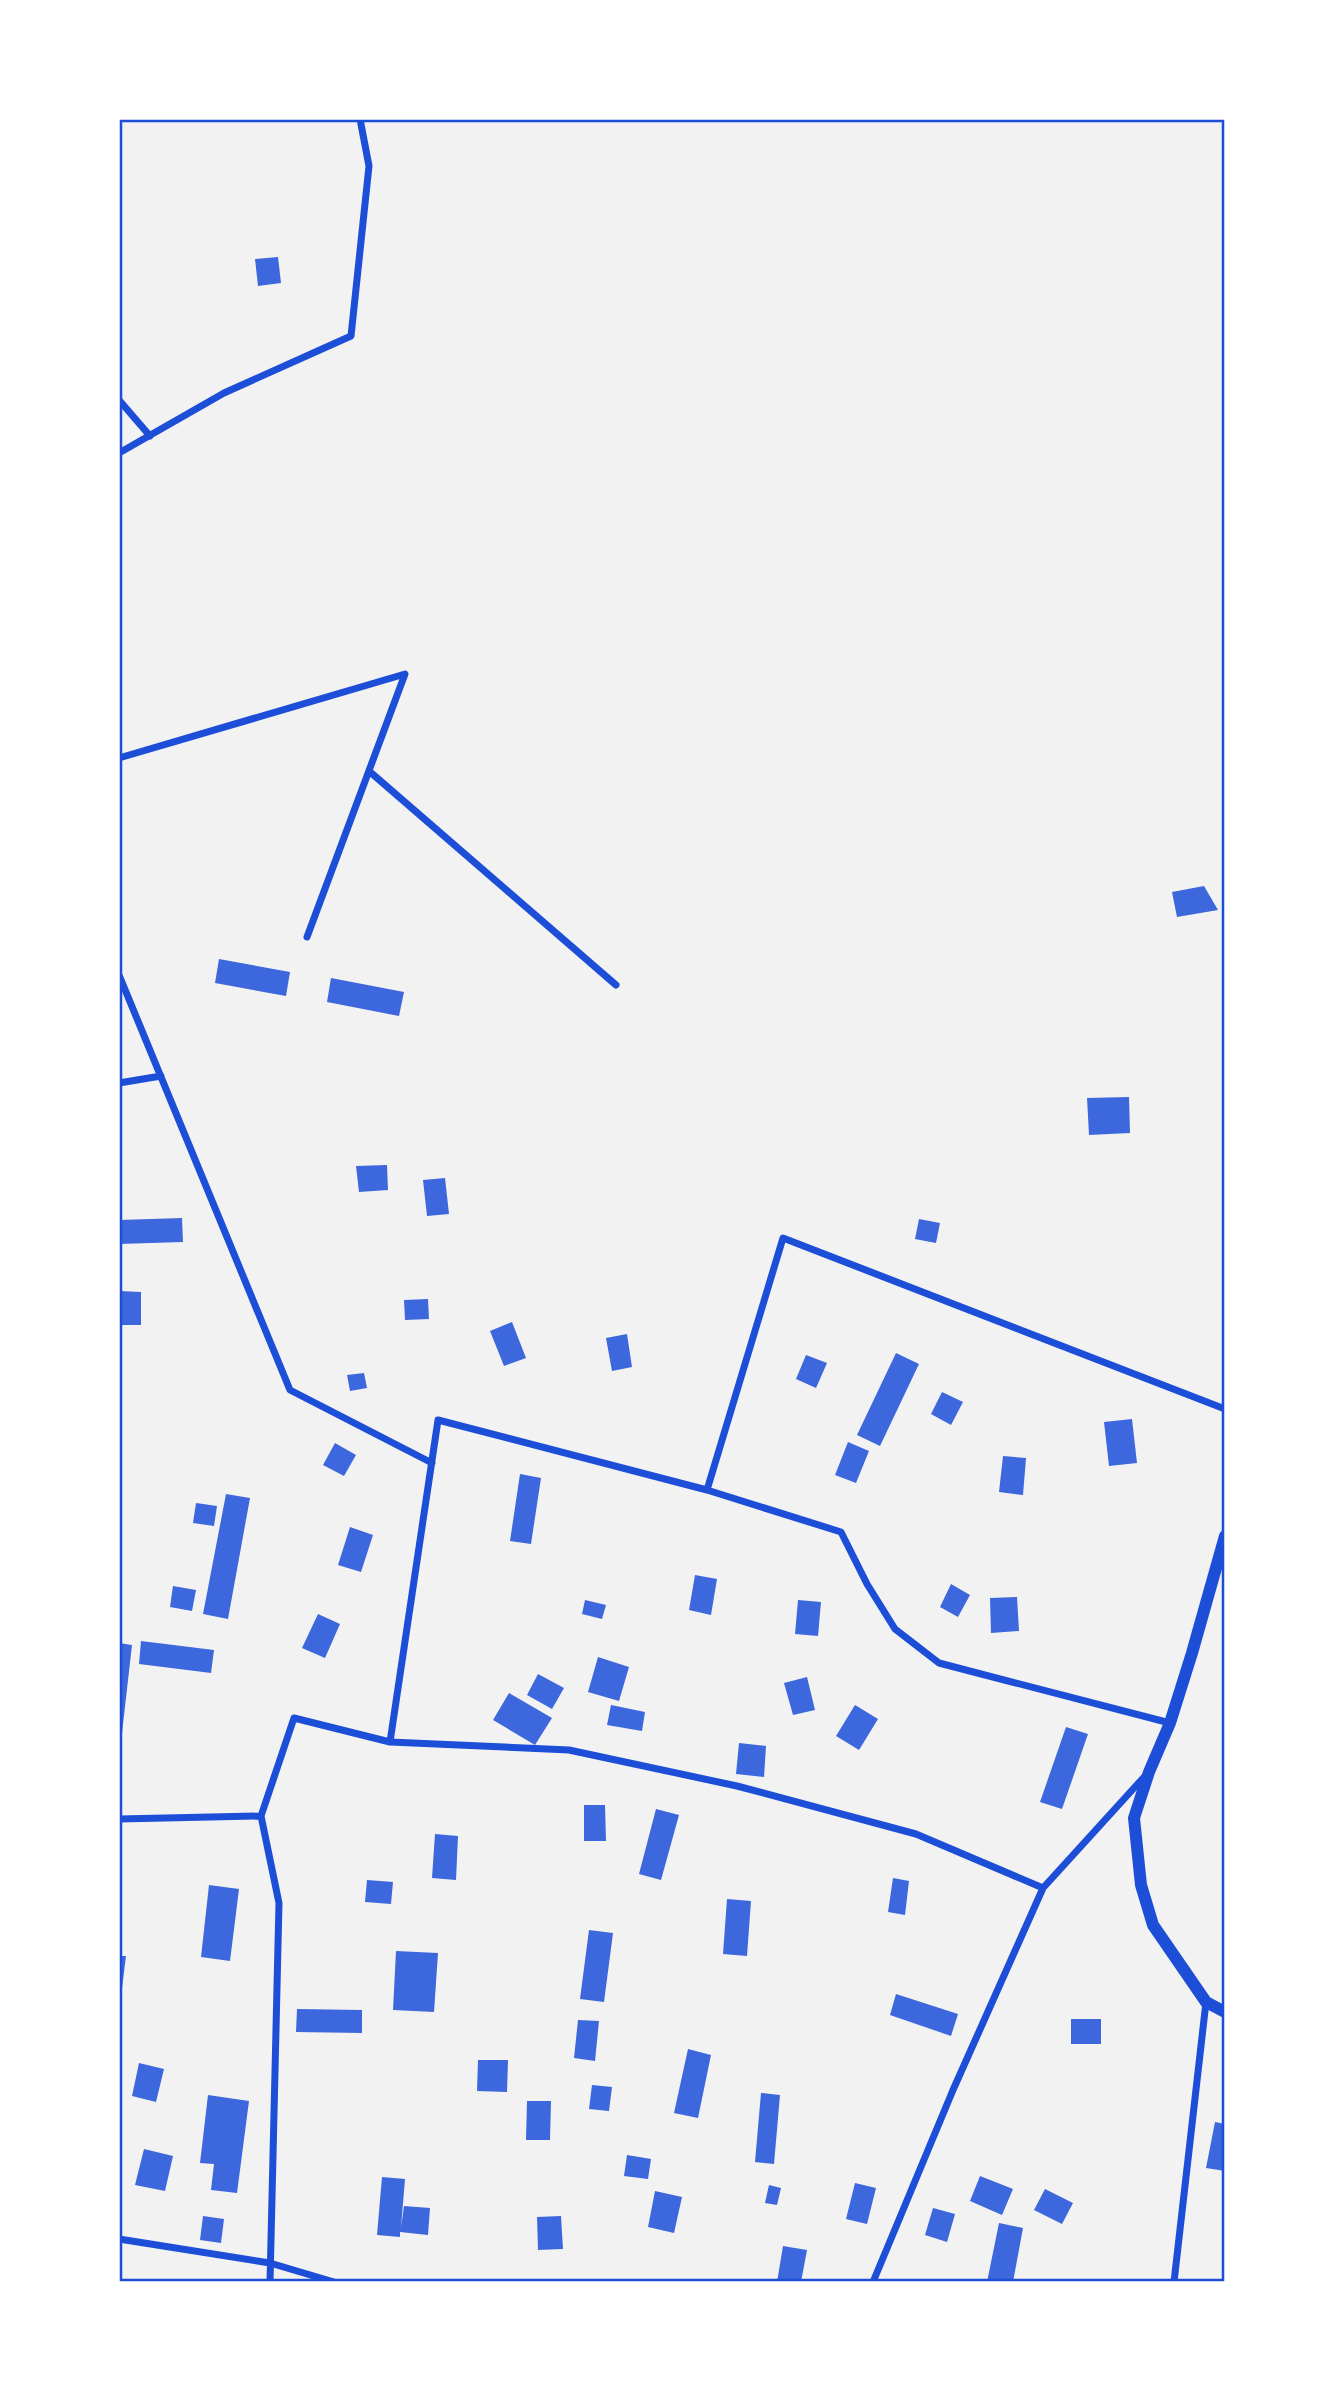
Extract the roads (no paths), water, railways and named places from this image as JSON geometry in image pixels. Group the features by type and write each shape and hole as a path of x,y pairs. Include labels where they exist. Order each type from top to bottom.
{"street":[{"path":"119,453 224,393 351,336 369,166 360,119"},
{"path":"119,400 150,436"},
{"path":"119,758 405,674 307,937"},
{"path":"369,771 615,985"},
{"path":"119,975 290,1390 432,1463"},
{"path":"119,1083 161,1076"},
{"path":"707,1490 783,1238 1225,1409"},
{"path":"390,1742 438,1420 707,1490 841,1532 867,1584 895,1629 939,1663 1170,1723"},
{"path":"1225,1536 1170,1723 1149,1772 1134,1818 1140,1885 1153,1925 1206,2002 1225,2012"},
{"path":"270,2282 279,1903 261,1816 294,1718 390,1742 569,1750 737,1786 916,1834 1043,1888"},
{"path":"873,2282 953,2090 1043,1888 1149,1772"},
{"path":"119,1819 261,1816"},
{"path":"1174,2282 1206,2002"},
{"path":"119,2239 270,2263 334,2282"}]}
